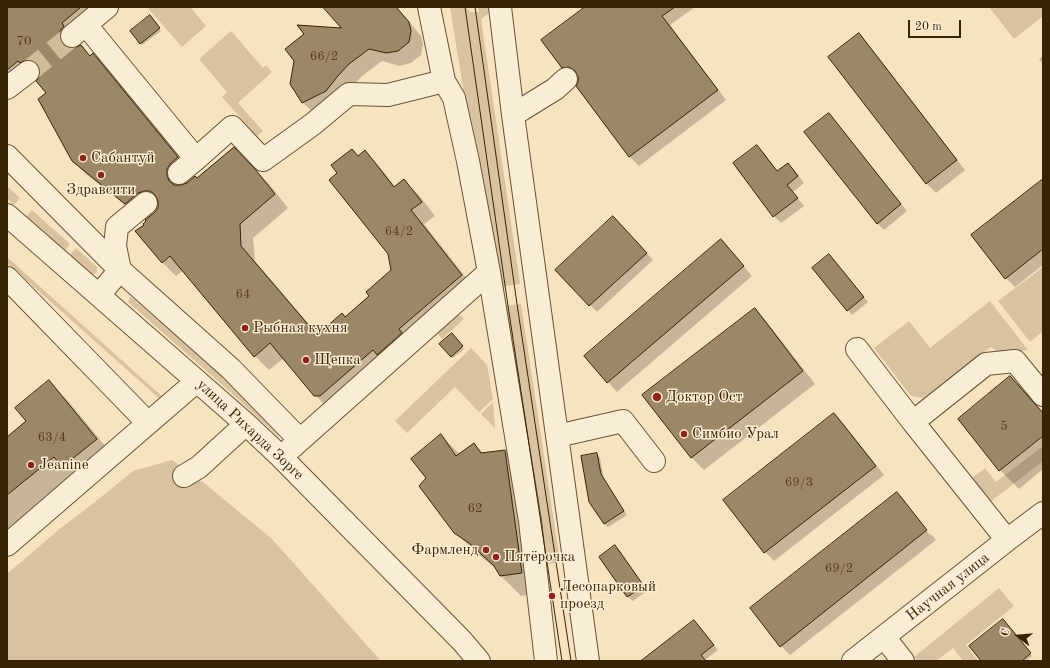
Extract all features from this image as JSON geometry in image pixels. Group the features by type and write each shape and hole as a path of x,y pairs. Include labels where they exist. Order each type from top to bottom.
{"street":[{"path":"107,7 79,30 196,159"},
{"path":"429,7 444,81 454,98 468,161 489,272 530,521 546,661"},
{"path":"500,7 513,115 588,661"},
{"path":"7,88 28,72"},
{"path":"513,115 555,89 566,79"},
{"path":"179,173 232,127 263,160 313,124 349,94 388,95 444,81"},
{"path":"7,156 120,270 231,369 300,440"},
{"path":"120,270 115,246 117,227 146,203"},
{"name":"улица Рихарда Зорге","path":"7,216 246,424 281,457 479,661"},
{"path":"99,295 120,270"},
{"path":"281,457 489,272"},
{"path":"7,278 148,423"},
{"path":"857,349 1007,540"},
{"path":"913,422 986,364 1015,361 1043,395"},
{"path":"7,545 197,381"},
{"path":"557,436 623,421 654,461"},
{"path":"184,476 199,468 246,424"},
{"name":"Научная улица","path":"853,661 1043,513"},
{"path":"884,637 902,661"}],"shaded area":[{"path":"147,7 190,7 206,26 182,47"},
{"path":"450,7 465,7 471,12 479,12 478,7 495,7 495,9 481,19 520,284 499,287 479,182"},
{"path":"989,7 1043,7 1043,16 1014,39"},
{"path":"231,31 263,68 266,65 272,72 238,103 263,131 257,136 222,97 227,92 199,59"},
{"path":"7,186 20,198 14,205 7,199"},
{"path":"32,210 70,244 64,252 25,218"},
{"path":"76,248 97,267 95,274 90,274 69,256"},
{"path":"7,257 165,399 162,401 7,263"},
{"path":"1043,267 1043,331 1030,342 998,301"},
{"path":"130,296 228,380 280,438 128,302"},
{"path":"990,301 1028,350 1002,354 991,347 923,398 911,396 874,348 909,321 930,348"},
{"path":"521,304 560,562 544,565 504,306"},
{"path":"454,308 464,319 442,339 432,327"},
{"path":"471,348 487,365 493,399 479,412 455,387 407,433 395,421"},
{"path":"493,402 495,428 481,414"},
{"path":"1043,446 1043,461 989,503 971,479 985,468 996,482"},
{"path":"172,460 204,483 271,538 381,661 7,661 7,574 57,531 133,471"},
{"path":"999,588 1014,606 966,645 978,661 963,661 953,648 936,661 918,661 914,657"}],"building":[{"path":"7,7 81,7 62,23 64,26 60,31 60,38 62,44 67,48 74,48 81,45 90,56 93,53 178,157 167,169 169,181 174,185 187,183 195,176 197,178 234,147 255,169 275,194 240,224 241,246 311,328 324,329 342,313 345,317 369,296 366,292 391,270 388,254 329,180 337,173 331,165 352,149 358,156 365,150 394,187 404,179 422,202 411,210 462,275 399,329 402,333 377,355 373,350 320,396 314,396 270,343 254,357 170,256 162,263 135,231 144,225 145,220 158,208 158,201 155,195 150,191 144,191 138,193 125,204 72,161 38,99 46,93 36,81 39,77 40,71 38,65 32,60 26,60 20,63 18,61 7,70"},
{"path":"323,7 396,7 409,22 411,31 409,42 398,51 386,53 369,49 349,64 326,91 302,103 290,84 294,61 285,49 304,34 297,25 341,28"},
{"path":"585,7 675,7 662,16 718,90 629,157 576,86 578,77 575,71 569,67 562,68 541,40"},
{"path":"150,15 160,28 140,44 130,31"},
{"path":"859,33 957,160 926,184 828,57"},
{"path":"829,113 901,204 877,224 804,132"},
{"path":"757,145 777,171 788,163 798,176 787,185 798,198 773,217 733,163"},
{"path":"1043,179 1043,249 1005,279 971,235"},
{"path":"613,216 647,253 589,306 555,270"},
{"path":"721,239 744,266 607,383 584,356"},
{"path":"829,254 864,297 847,311 812,268"},
{"path":"755,308 803,371 691,458 642,395"},
{"path":"452,333 463,346 451,357 439,344"},
{"path":"1010,376 1043,413 1043,436 999,471 958,419"},
{"path":"49,380 97,439 62,467 54,457 7,495 7,437 26,421 15,408"},
{"path":"834,413 876,466 764,553 723,500"},
{"path":"441,434 456,456 474,443 481,453 505,450 522,573 500,576 494,566 469,543 454,533 419,486 426,478 411,459"},
{"path":"597,453 601,474 624,511 604,524 589,502 581,456"},
{"path":"897,492 927,530 780,647 750,608"},
{"path":"615,545 644,586 627,597 599,557"},
{"path":"1003,619 1031,653 1022,661 981,661 969,646"},
{"path":"694,620 714,645 701,655 706,661 641,661"}],"tunnel":[{"path":"28,72 72,36"}],"tram line":[{"path":"465,7 508,306 562,661"},
{"path":"475,7 517,304 571,661"}],"place":[{"name":"Сабантуй","path":"83,158"},
{"name":"Здравсити","path":"101,175"},
{"name":"Рыбная кухня","path":"245,328"},
{"name":"Щепка","path":"306,360"},
{"name":"Доктор Ост","path":"657,397"},
{"name":"Симбио Урал","path":"684,434"},
{"name":"Jeanine","path":"31,465"},
{"name":"Фармленд","path":"486,550"},
{"name":"Пятёрочка","path":"496,557"},
{"name":"Лесопарковый проезд","path":"552,596"}]}
